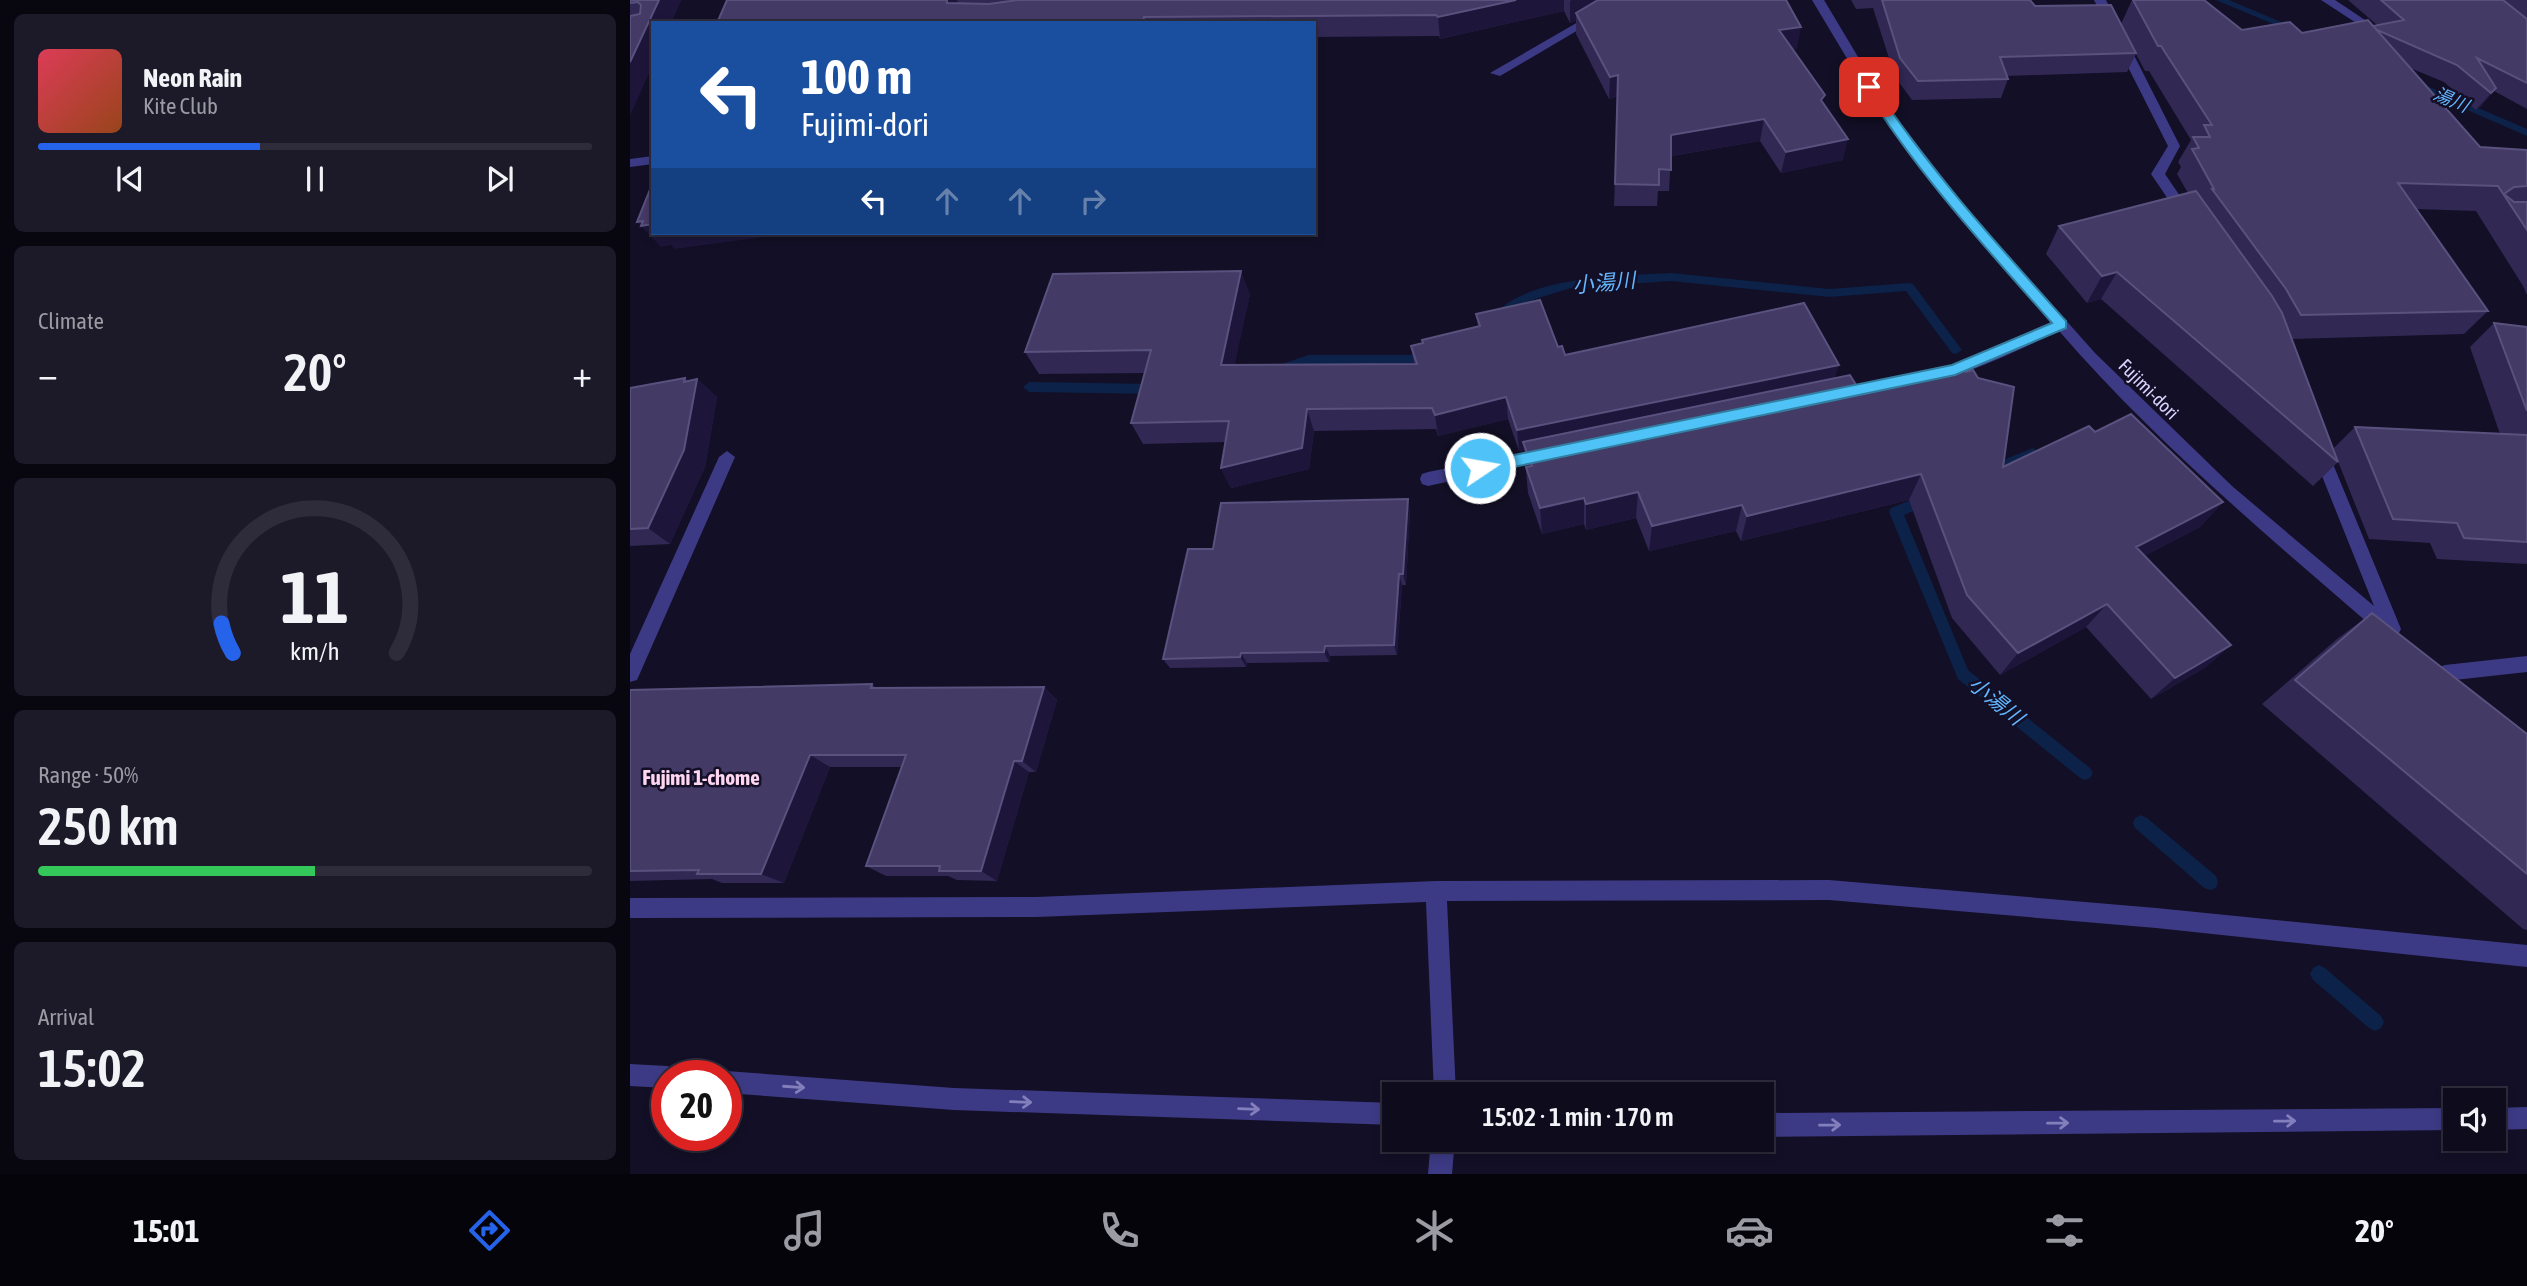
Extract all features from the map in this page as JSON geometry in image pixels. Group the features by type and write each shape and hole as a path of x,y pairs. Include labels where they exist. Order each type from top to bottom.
{"street":[{"name":"Fujimi-dori","path":"1818,0 1883,109 1967,218 2090,357 2226,491 2399,637 2314,434"},
{"path":"2100,0 2174,146 2158,174 2192,224"},
{"path":"2327,0 2371,28"},
{"path":"1496,73 1593,17 1605,13"},
{"path":"630,163 651,160"},
{"path":"1928,376 1955,370 2061,324"},
{"path":"1428,479 1563,451"},
{"path":"630,674 727,457"},
{"path":"2465,688 2440,669 2527,664"},
{"path":"630,908 1036,907 1436,891 1829,890 2156,918 2527,956"},
{"path":"1436,891 1444,1082"},
{"path":"630,1075 651,1076"},
{"path":"742,1083 954,1099 1382,1114"},
{"path":"2506,1119 2527,1118"},
{"path":"1774,1125 2443,1119"},
{"path":"1440,1174 1442,1152"}],"building":[{"path":"630,0 659,0 630,62 630,16 640,14 641,5 638,2 630,3"},
{"path":"727,0 947,0 947,3 989,4 1018,0 1516,0 1438,17 1144,17 1143,21 718,21"},
{"path":"1598,0 1786,0 1801,27 1779,30 1825,95 1821,100 1848,139 1786,152 1764,119 1671,135 1671,170 1659,169 1659,185 1615,184 1618,75 1610,77 1576,13"},
{"path":"1882,0 2030,0 2035,6 2111,5 2136,53 2000,57 2008,79 1918,81 1900,58"},
{"path":"2133,0 2204,0 2242,30 2290,22 2302,33 2368,20 2480,147 2527,150 2527,186 2514,187 2504,194 2514,202 2527,202 2527,230 2498,186 2398,183 2488,311 2301,315 2286,289 2212,189 2192,149 2199,148 2193,137 2210,137 2204,125 2212,125 2161,46 2158,46"},
{"path":"2381,0 2503,0 2527,19 2527,83 2477,58 2496,88 2491,93 2457,65 2377,30 2373,26 2404,20"},
{"path":"651,187 651,224 641,226 643,221 637,222"},
{"path":"2196,191 2282,313 2338,462 2117,272 2102,276 2059,226"},
{"path":"1241,271 1221,365 1417,364 1411,346 1423,343 1422,340 1480,326 1476,314 1540,300 1558,347 1562,346 1565,355 1804,303 1839,365 1517,430 1506,397 1435,415 1432,408 1307,409 1302,448 1221,468 1229,421 1131,423 1151,350 1025,352 1053,274"},
{"path":"2494,323 2527,327 2527,411"},
{"path":"1961,365 1966,372 1973,370 1978,378 2014,387 2003,467 2089,426 2095,432 2131,414 2223,502 2136,547 2231,645 2175,678 2107,604 2018,653 1967,595 1921,474 1747,516 1742,505 1652,526 1638,492 1586,504 1584,498 1540,508 1526,467 1532,466 1523,442 1850,375 1858,388"},
{"path":"685,378 684,382 697,379 684,450 648,528 630,529 630,388"},
{"path":"2355,427 2527,435 2527,542 2464,538 2457,523 2393,519"},
{"path":"1408,499 1403,574 1399,574 1394,645 1325,646 1324,652 1241,653 1240,657 1163,659 1188,549 1213,549 1221,503"},
{"path":"2372,613 2527,734 2527,874 2295,680"},
{"path":"872,684 871,688 1044,687 1022,761 1014,761 981,871 939,871 940,866 866,866 906,755 810,755 761,874 697,874 699,870 630,871 630,690"}],"waterway":[{"name":"湯川","path":"2221,0 2295,30"},
{"name":"湯川","path":"2415,84 2527,133"},
{"name":"小湯川","path":"1499,316 1531,296 1571,284 1671,277 1829,293 1909,287 1956,350"},
{"name":"小湯川","path":"1277,370 1309,360 1410,360 1430,354"},
{"name":"小湯川","path":"1029,387 1157,389"},
{"name":"小湯川","path":"1986,473 2033,453"},
{"name":"小湯川","path":"1929,498 1896,512 1963,674 2085,773"},
{"name":"小湯川","path":"2141,823 2210,882"},
{"name":"小湯川","path":"2319,974 2375,1022"}],"district":[{"name":"Fujimi 1-chome","path":"701,778"}],"route":[{"path":"1480,468 1955,370 2061,324 1967,218 1869,87"}]}
